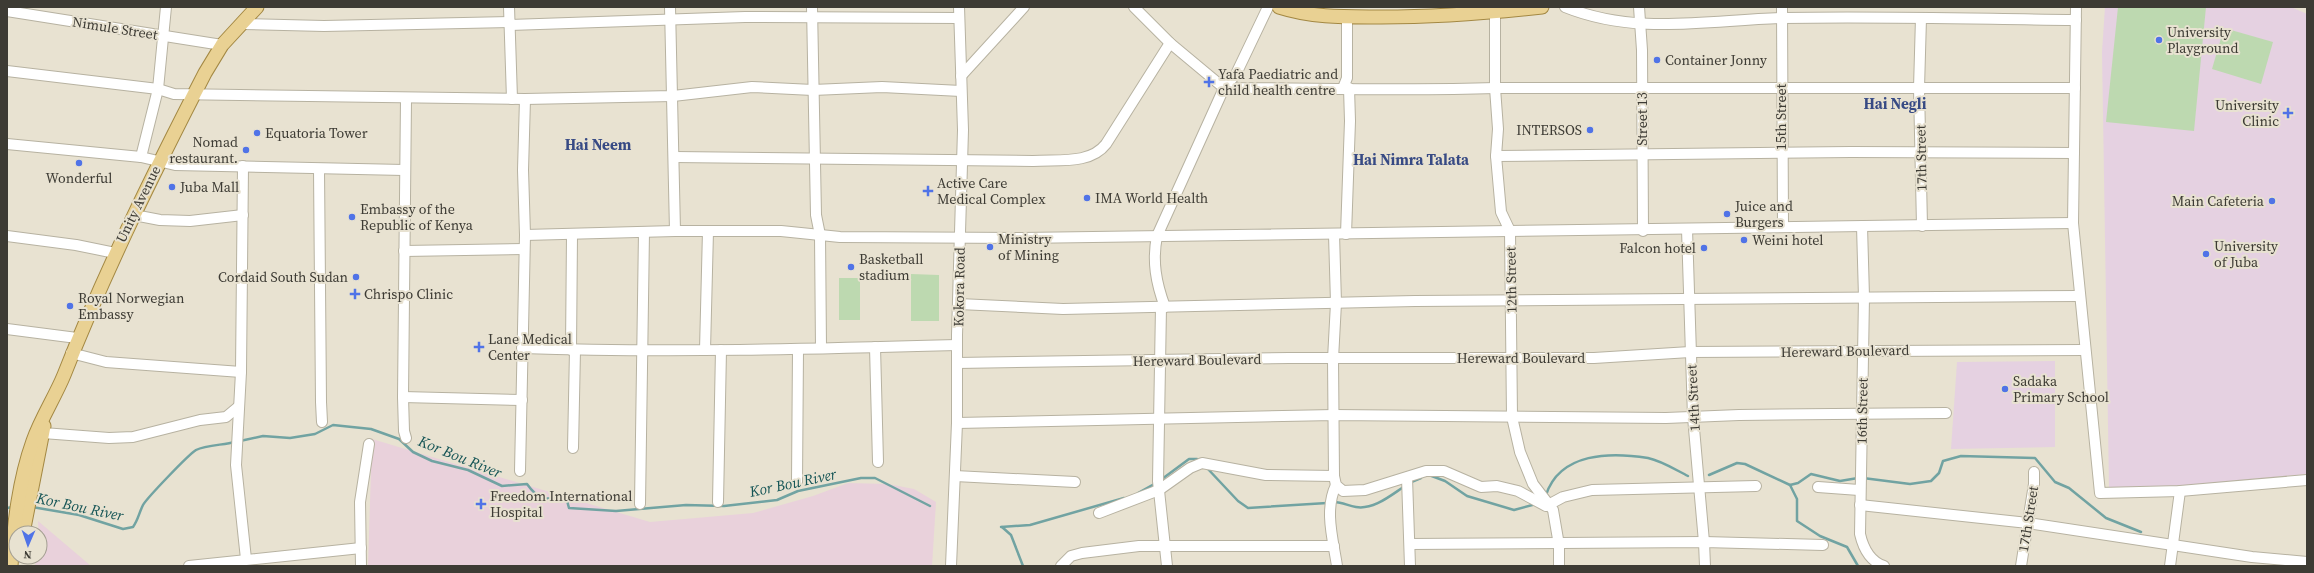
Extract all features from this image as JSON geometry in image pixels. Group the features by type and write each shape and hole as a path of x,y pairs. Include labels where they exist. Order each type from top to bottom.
{"main road":[{"name":"Unity Avenue","path":"24,506 33,440 46,417 77,338 115,253 159,162 194,94 222,45 257,7"},
{"path":"1279,7 1303,14 1347,18 1411,17 1542,7"},
{"name":"Unity Avenue","path":"24,506 46,417"},
{"path":"19,525 24,506"}],"street":[{"path":"141,157 158,89 166,7"},
{"path":"509,7 512,99"},
{"path":"670,7 675,231"},
{"path":"812,7 816,215 820,235 821,348"},
{"name":"Kokora Road","path":"951,566 958,423 957,345 962,160 959,7"},
{"path":"961,76 1024,7"},
{"path":"1134,7 1170,43 1224,88 1346,88 1410,91 1495,88 2075,88"},
{"path":"1168,566 1159,490 1160,361 1163,307 1155,270 1154,250 1157,236 1224,88 1236,74 1268,7"},
{"path":"1565,7 1601,19 1640,25 1782,18 2076,20"},
{"name":"Street 13","path":"1639,7 1643,231"},
{"name":"15th Street","path":"1782,7 1781,153 1783,227"},
{"path":"2076,7 2073,223 2084,350 2100,493 2180,491 2307,480"},
{"name":"12th Street","path":"1494,10 1495,88 1498,129 1496,156 1501,212 1510,231 1512,417 1520,452 1533,484 1551,507"},
{"name":"Nimule Street","path":"7,11 222,45"},
{"path":"242,24 324,26 510,24 670,18 959,18"},
{"path":"1346,234 1350,122 1346,88 1347,18"},
{"name":"17th Street","path":"1921,18 1919,88 1922,154 1922,226"},
{"path":"674,157 815,157 1033,161 1091,157 1100,153 1170,43"},
{"path":"7,71 158,89 174,94 406,99 525,99 673,96 752,87 813,90 882,87 961,91"},
{"path":"406,99 404,170 403,397 404,431 406,438"},
{"path":"520,471 525,236 522,170 525,99"},
{"path":"7,144 141,157 159,162 175,164 319,169 404,170"},
{"path":"1496,156 1642,156 1781,153 2074,153"},
{"path":"243,166 241,372 236,465 246,559"},
{"path":"319,169 320,402 322,422"},
{"path":"134,215 160,220 190,221 243,215"},
{"path":"525,236 708,231 781,232 840,237 1021,238 1510,231 1643,231 1783,227 2073,223"},
{"name":"16th Street","path":"1862,226 1864,296 1859,490 1860,534 1864,549 1882,565"},
{"name":"14th Street","path":"1687,229 1693,417 1704,542 1704,566"},
{"path":"705,350 708,231"},
{"path":"640,504 644,232"},
{"path":"1334,234 1336,303 1333,359 1335,480 1330,502 1337,566"},
{"path":"572,235 573,448"},
{"path":"7,236 76,245 115,253"},
{"path":"404,251 524,249"},
{"path":"959,304 1038,309 1511,300 1864,296 2079,296"},
{"path":"7,329 77,338"},
{"path":"522,348 642,351 798,350 821,348 957,345"},
{"path":"875,347 878,462"},
{"path":"718,502 721,350"},
{"path":"797,482 798,350"},
{"name":"Hereward Boulevard","path":"957,363 1594,358 1690,352 1863,350 2084,350"},
{"path":"71,353 106,362 241,372"},
{"path":"403,397 522,400"},
{"path":"43,433 109,438 133,437 195,421 226,417 238,407"},
{"path":"958,423 1334,415 1693,417 1861,413 1946,413"},
{"path":"361,566 360,502 369,444"},
{"path":"1099,513 1159,490 1190,468 1202,463 1211,463 1243,472 1266,475 1335,480 1343,491 1354,492 1386,485 1426,471 1444,471 1481,487 1497,486 1518,491 1551,507 1559,544 1559,566"},
{"name":"17th Street","path":"2021,566 2034,484 2034,472"},
{"path":"955,476 1075,482"},
{"path":"1406,478 1410,566"},
{"path":"1551,507 1563,496 1592,490 1756,486"},
{"path":"1818,487 1859,490"},
{"path":"2170,566 2180,491"},
{"path":"1860,505 2028,523 2252,557 2307,562"},
{"path":"1410,544 1704,542 1823,545"},
{"path":"1061,566 1071,556 1082,553 1165,545 1334,546"},
{"path":"189,566 361,548"}],"shaded area":[{"name":"University of Juba","path":"2105,7 2291,7 2307,14 2307,474 2177,486 2109,488 2102,52"},
{"name":"Sadaka Primary School","path":"2055,361 2055,447 1951,449 1957,362"},
{"name":"Freedom International Hospital","path":"372,439 650,522 753,513 813,496 848,483 888,484 914,489 936,502 932,566 368,566"},
{"path":"48,529 91,566 35,566 48,565"}],"green space":[{"name":"University Playground","path":"2118,7 2206,7 2194,131 2106,122"},
{"path":"2224,28 2273,42 2261,84 2212,69"},
{"path":"911,274 939,275 939,321 911,321"},
{"path":"839,278 860,278 860,320 839,320"}],"waterway":[{"name":"Kor Bou River","path":"240,441 263,436 290,438 315,434 333,425 371,429 399,439 413,452 432,461 468,470 502,486 527,484 535,494 543,498 553,499 566,497 569,508 616,511 686,505 724,506 777,500 798,491 861,478 875,478 930,506"},
{"name":"Kor Bou River","path":"32,507 79,515 123,529 133,527 146,501 196,450 235,442"},
{"path":"1546,495 1553,481 1563,470 1588,458 1618,455 1648,458 1664,463 1688,476"},
{"path":"1863,478 1910,484 1931,481 1939,473 1943,461 1961,456 2035,458 2055,482 2069,488 2106,518 2141,532"},
{"path":"1162,479 1189,459 1197,459 1199,461"},
{"name":"Kor Bou River","path":"1709,475 1737,463 1745,464 1790,485 1797,499 1797,521 1820,536 1847,547 1858,566"},
{"path":"1207,468 1238,501 1248,508 1327,503"},
{"path":"1790,485 1798,483 1811,474 1840,481 1858,478"},
{"path":"1429,475 1445,481 1467,496 1514,510 1536,504"},
{"path":"1409,483 1421,478"},
{"path":"1138,493 1156,483"},
{"path":"1334,502 1356,507 1369,506 1382,501 1405,486"},
{"path":"1001,527 1030,525 1124,498"},
{"name":"Kor Bou River","path":"7,508 13,507"},
{"path":"1002,527 1011,535 1023,566"}],"place":[{"name":"University Playground","path":"2159,40"},
{"name":"Container Jonny","path":"1657,60"},
{"name":"Yafa Paediatric and child health centre","path":"1209,82"},
{"name":"University Clinic","path":"2288,113"},
{"name":"INTERSOS","path":"1590,130"},
{"name":"Equatoria Tower","path":"257,133"},
{"name":"Nomad restaurant.","path":"246,150"},
{"name":"Wonderful","path":"79,163"},
{"name":"Juba Mall","path":"172,187"},
{"name":"Active Care Medical Complex","path":"928,191"},
{"name":"IMA World Health","path":"1087,198"},
{"name":"Main Cafeteria","path":"2272,201"},
{"name":"Juice and Burgers","path":"1727,214"},
{"name":"Embassy of the Republic of Kenya","path":"352,217"},
{"name":"Weini hotel","path":"1744,240"},
{"name":"Ministry of Mining","path":"990,247"},
{"name":"Falcon hotel","path":"1704,248"},
{"name":"University of Juba","path":"2206,254"},
{"name":"Basketball stadium","path":"851,267"},
{"name":"Cordaid South Sudan","path":"356,277"},
{"name":"Chrispo Clinic","path":"355,294"},
{"name":"Royal Norwegian Embassy","path":"70,306"},
{"name":"Lane Medical Center","path":"479,347"},
{"name":"Sadaka Primary School","path":"2005,389"},
{"name":"Freedom International Hospital","path":"481,504"}],"district":[{"name":"Hai Negli","path":"1895,104"},
{"name":"Hai Neem","path":"598,145"},
{"name":"Hai Nimra Talata","path":"1411,160"}]}
